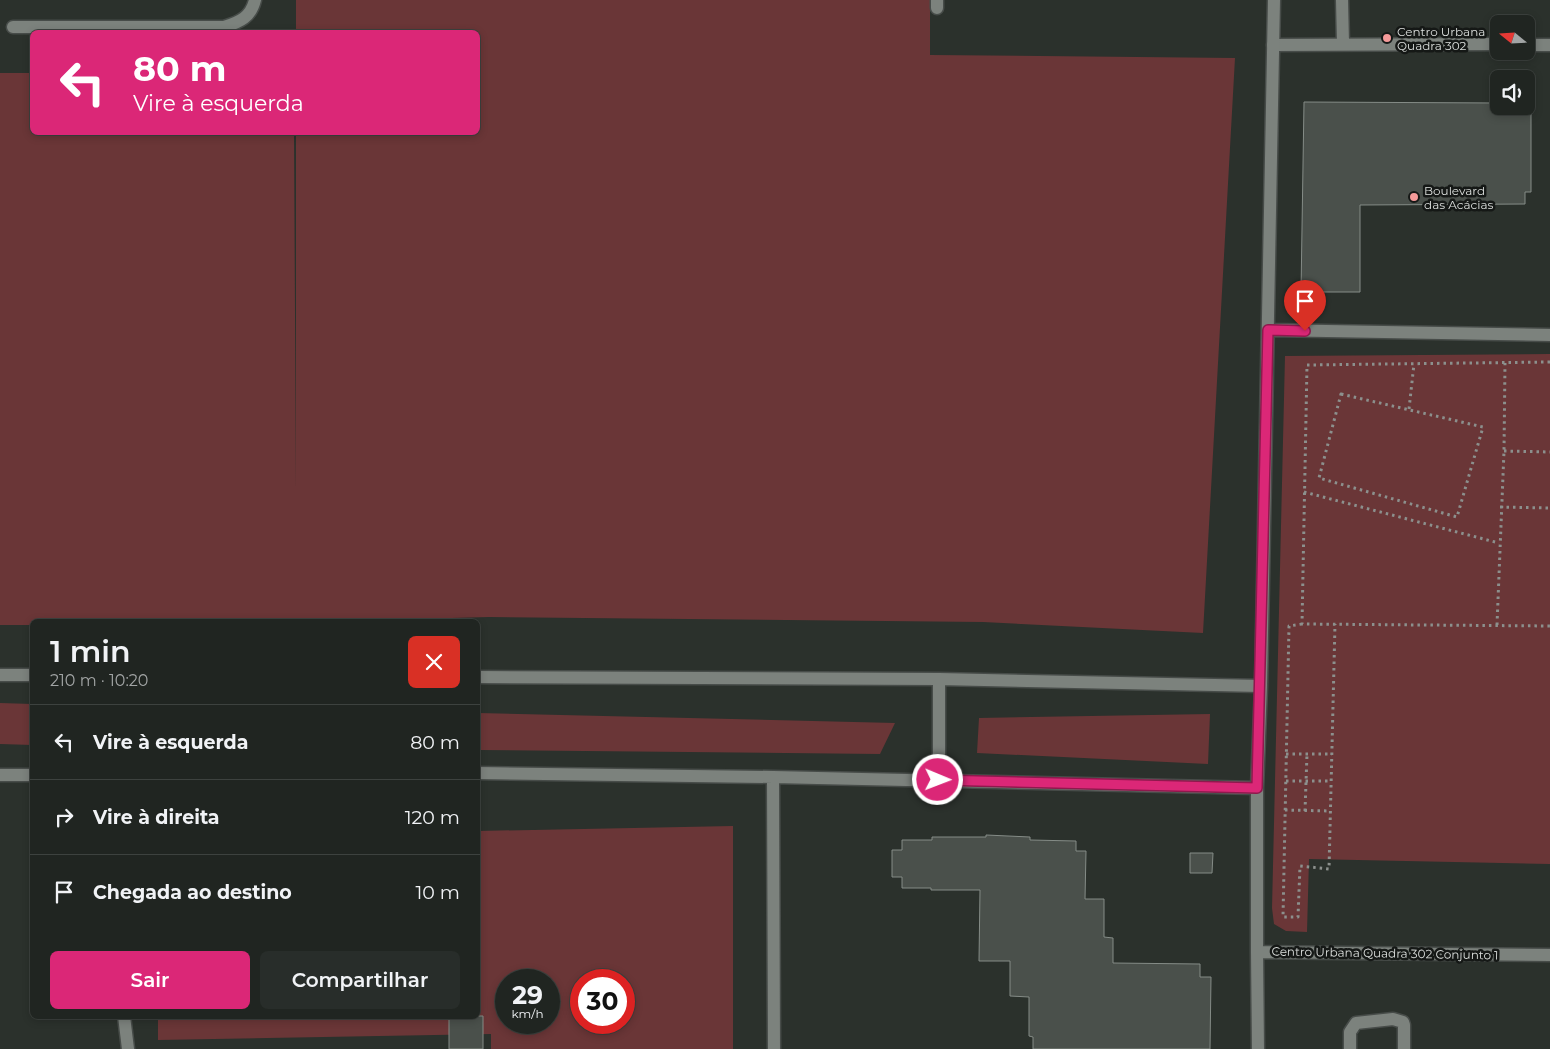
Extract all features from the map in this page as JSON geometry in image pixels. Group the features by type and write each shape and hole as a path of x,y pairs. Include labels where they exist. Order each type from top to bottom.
{"street":[{"path":"13,27 224,27 239,23 248,16 255,0"},
{"path":"1257,952 1257,788 1274,0"},
{"path":"1342,0 1343,43"},
{"path":"1273,44 1490,44"},
{"path":"1535,44 1550,45"},
{"path":"1268,330 1550,335"},
{"path":"0,675 30,675"},
{"path":"480,677 938,680 1260,686"},
{"path":"938,680 938,780"},
{"path":"480,773 938,780 1257,788"},
{"path":"0,775 30,775"},
{"path":"773,777 774,1049"},
{"name":"Centro Urbana Quadra 302 Conjunto 1","path":"1258,1049 1257,952 1550,955"},
{"path":"124,1019 128,1049"},
{"path":"1350,1049 1350,1032 1356,1023 1393,1020 1403,1022 1404,1049"}],"path":[{"path":"1302,624 1307,365 1550,362"},
{"path":"1497,625 1500,507 1504,451 1505,363"},
{"path":"1409,410 1414,364"},
{"path":"1340,394 1409,410 1483,427 1457,517 1319,478 1340,394"},
{"path":"1504,451 1550,452"},
{"path":"1304,492 1499,543"},
{"path":"1500,507 1550,508"},
{"path":"1335,624 1329,869 1300,866 1298,917 1283,917 1289,626 1302,624 1335,624 1497,625 1550,626"},
{"path":"1286,754 1332,754"},
{"path":"1305,811 1307,754"},
{"path":"1286,781 1331,781"},
{"path":"1285,810 1330,811"}],"shaded area":[{"path":"296,0 930,0 930,55 1235,58 1203,633 983,622 489,617 414,619 30,619 30,625 0,625 0,73 30,73 30,135 294,135 296,489 296,135 480,135 480,30 296,30"},
{"path":"1550,354 1550,864 1309,859 1307,932 1286,931 1274,924 1272,908 1285,356"},
{"path":"0,703 30,704 30,745 0,744"},
{"path":"480,713 895,723 880,754 480,750"},
{"path":"1210,714 1208,764 977,753 979,718"},
{"path":"733,826 733,1049 491,1049 491,1034 158,1040 158,1019 480,1019 480,831"}],"building":[{"name":"Boulevard das Acácias","path":"1304,102 1490,103 1490,115 1531,115 1531,192 1525,192 1525,204 1360,205 1360,292 1301,292"},
{"path":"986,835 1030,837 1030,840 1076,841 1076,851 1086,851 1085,899 1104,899 1104,937 1113,938 1113,963 1200,964 1200,977 1211,977 1210,1049 1033,1049 1033,1037 1029,1036 1029,997 1010,996 1010,961 979,961 980,890 902,888 902,877 892,877 892,850 902,850 902,840 932,840 932,837 986,837"},
{"path":"1190,853 1213,853 1212,873 1190,873"},
{"path":"480,1016 483,1016 483,1049 449,1049 449,1019 480,1019"}],"place":[{"name":"Centro Urbana Quadra 302","path":"1387,38"},
{"name":"Boulevard das Acácias","path":"1414,197"}],"route":[{"path":"938,780 1257,788 1268,330 1305,331"}]}
